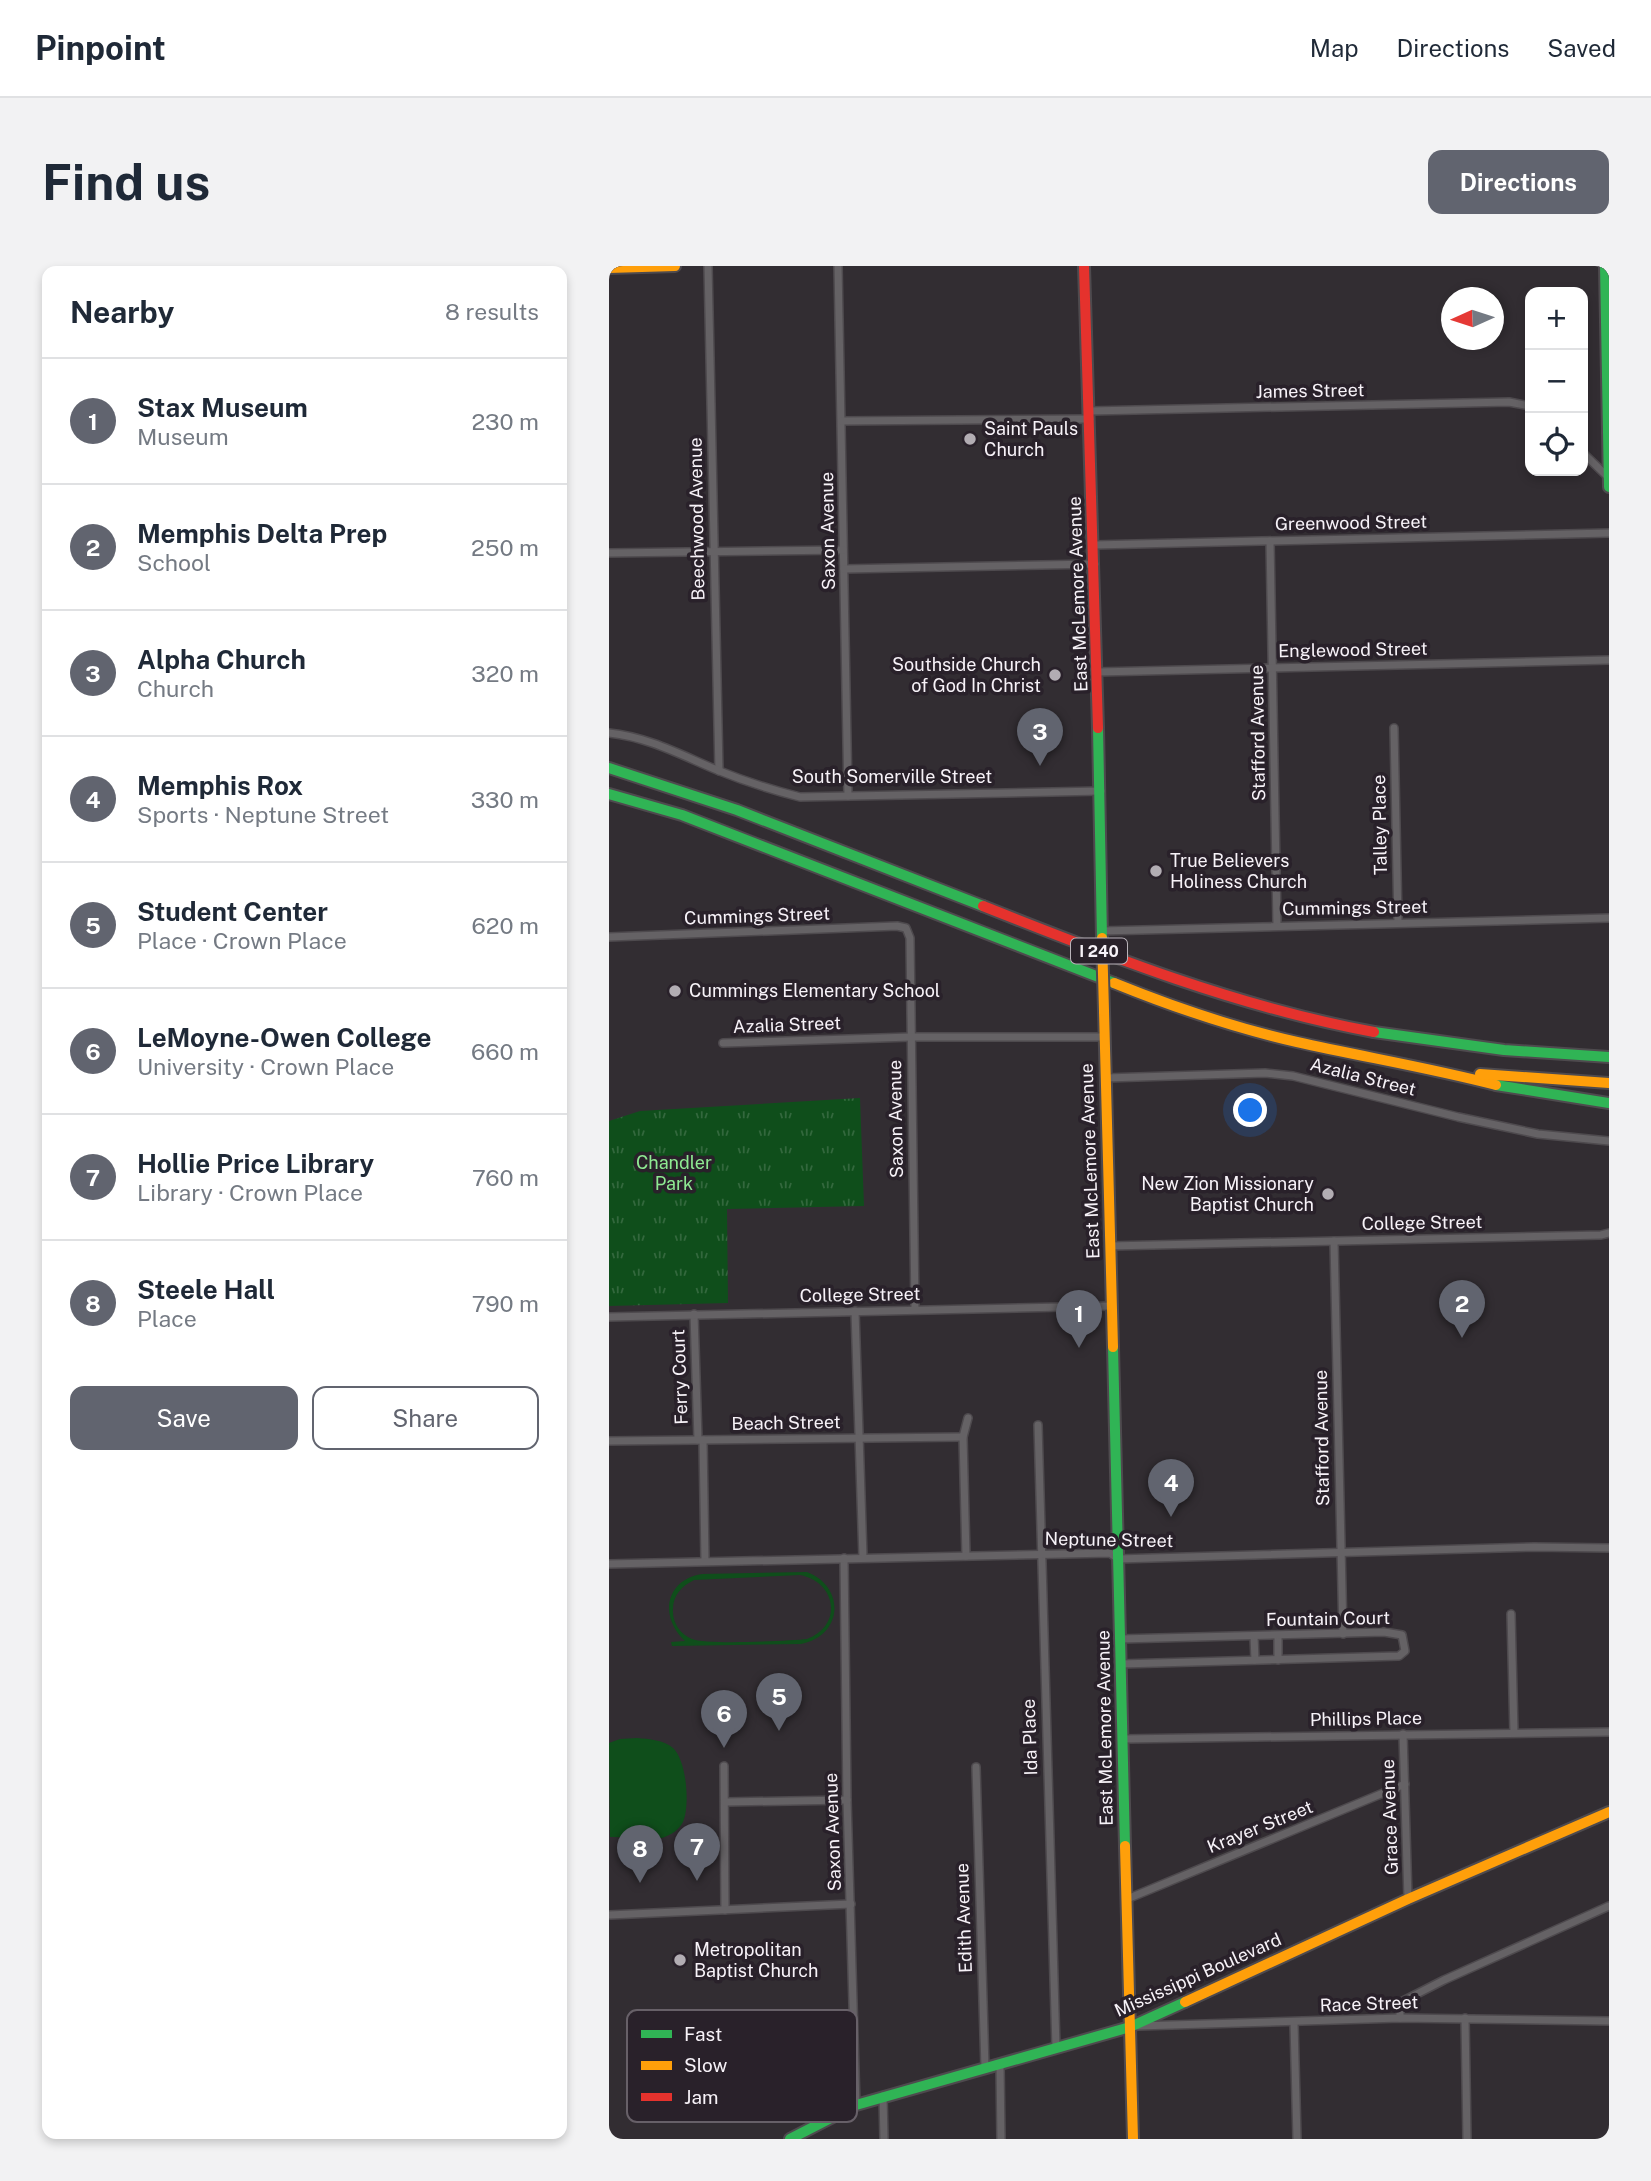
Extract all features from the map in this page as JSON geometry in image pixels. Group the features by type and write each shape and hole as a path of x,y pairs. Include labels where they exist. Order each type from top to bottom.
{"main road":[{"path":"609,268 675,266"},
{"name":"East McLemore Avenue","path":"1084,266 1101,791 1104,1037 1133,2139"},
{"path":"1605,266 1609,487"},
{"name":"I 240","path":"609,768 706,797 1087,947 1233,999 1332,1025 1415,1041 1473,1049 1609,1058"},
{"name":"I 240","path":"609,794 647,803 707,824 1154,999 1297,1042 1438,1070 1609,1083"},
{"path":"1571,1056 1609,1049"},
{"path":"1438,1070 1505,1087 1609,1103"},
{"name":"Mississippi Boulevard","path":"857,2105 1130,2026 1408,1899 1609,1812"},
{"name":"Mississippi Boulevard","path":"790,2139 823,2122"}],"street":[{"name":"Beechwood Avenue","path":"708,266 719,771"},
{"name":"Saxon Avenue","path":"838,266 848,796"},
{"name":"James Street","path":"842,421 1509,402 1525,405"},
{"path":"1588,458 1609,478"},
{"name":"Greenwood Street","path":"1094,545 1609,533"},
{"name":"Stafford Avenue","path":"1270,541 1277,925"},
{"path":"609,553 843,550"},
{"path":"844,569 1095,564"},
{"name":"Englewood Street","path":"1097,672 1609,660"},
{"name":"Talley Place","path":"1394,728 1398,922"},
{"name":"South Somerville Street","path":"609,733 650,741 719,771 800,797 1101,791"},
{"name":"Cummings Street","path":"1102,934 1277,925 1609,918"},
{"name":"Cummings Street","path":"609,937 897,926 907,928"},
{"name":"Saxon Avenue","path":"907,928 910,938 915,1309"},
{"name":"Azalia Street","path":"723,1043 911,1037 1104,1037"},
{"name":"Azalia Street","path":"1106,1079 1265,1073 1293,1076 1538,1134 1609,1141"},
{"name":"College Street","path":"1110,1246 1609,1233"},
{"name":"Stafford Avenue","path":"1334,1241 1343,1634"},
{"name":"College Street","path":"609,1317 1112,1306"},
{"path":"855,1311 863,1558"},
{"name":"Ferry Court","path":"695,1314 705,1561"},
{"path":"966,1556 963,1437 968,1418"},
{"name":"Ida Place","path":"1038,1425 1056,2049"},
{"name":"Beach Street","path":"609,1441 963,1437"},
{"name":"Neptune Street","path":"609,1564 1110,1553 1118,1559 1534,1546 1609,1548"},
{"name":"Saxon Avenue","path":"844,1558 847,1800 854,2010"},
{"path":"1511,1614 1514,1733"},
{"name":"Fountain Court","path":"1120,1639 1397,1633 1402,1635 1405,1651 1399,1656 1121,1664"},
{"path":"1254,1636 1255,1660"},
{"path":"1278,1636 1278,1660"},
{"name":"Phillips Place","path":"1123,1739 1609,1732"},
{"name":"Grace Avenue","path":"1403,1734 1408,1899"},
{"path":"724,1766 725,1910"},
{"name":"Edith Avenue","path":"976,1767 985,2068"},
{"name":"Krayer Street","path":"1127,1899 1405,1784"},
{"path":"725,1802 847,1800"},
{"path":"609,1915 851,1903"},
{"path":"1400,2018 1403,2001 1609,1906"},
{"name":"Race Street","path":"1130,2026 1400,2018 1609,2021"},
{"path":"1465,2018 1467,2139"},
{"path":"1294,2023 1297,2139"},
{"path":"1000,2065 1001,2139"},
{"path":"883,2096 884,2139"}],"green space":[{"name":"Chandler Park","path":"860,1098 864,1206 727,1209 728,1303 609,1306 609,1121 640,1111"},
{"path":"807,1572 820,1579 828,1588 833,1599 832,1622 815,1639 801,1644 672,1646 671,1642 685,1641 671,1621 670,1601 680,1584 702,1574","holes":["800,1575 822,1586 831,1605 826,1624 819,1633 807,1639 700,1641 684,1634 674,1618 673,1604 676,1595 694,1580"]},
{"path":"637,1738 669,1745 678,1754 684,1773 686,1806 683,1822 674,1832 662,1838 610,1837 609,1743"}],"traffic: fast":[{"path":"1605,266 1609,487"},
{"path":"1098,728 1102,938"},
{"path":"609,768 737,810 983,906"},
{"path":"609,794 682,815 1114,983"},
{"path":"1374,1032 1504,1050 1609,1057"},
{"path":"1496,1085 1609,1103"},
{"path":"1113,1347 1125,1846"},
{"path":"857,2105 1130,2027 1185,2002"},
{"path":"790,2139 823,2122"}],"traffic: slow":[{"path":"609,268 675,266"},
{"path":"1102,938 1104,1011"},
{"path":"1114,983 1181,1009 1251,1030 1496,1085"},
{"path":"1104,1011 1113,1347"},
{"path":"1480,1074 1609,1083"},
{"path":"1185,2002 1408,1899 1609,1812"},
{"path":"1125,1846 1133,2139"}],"traffic: jam":[{"path":"1084,266 1098,728"},
{"path":"983,906 1127,962 1224,995 1323,1022 1374,1032"}],"place":[{"name":"Saint Pauls Church","path":"970,439"},
{"name":"Southside Church of God In Christ","path":"1055,675"},
{"name":"Alpha Church","path":"1040,766"},
{"name":"True Believers Holiness Church","path":"1156,871"},
{"name":"Cummings Elementary School","path":"675,991"},
{"name":"New Zion Missionary Baptist Church","path":"1328,1194"},
{"name":"Memphis Delta Prep","path":"1462,1338"},
{"name":"Stax Museum","path":"1079,1348"},
{"name":"Memphis Rox","path":"1171,1517"},
{"name":"Student Center","path":"779,1731"},
{"name":"LeMoyne-Owen College","path":"724,1748"},
{"name":"Hollie Price Library","path":"697,1881"},
{"name":"Steele Hall","path":"640,1883"},
{"name":"Metropolitan Baptist Church","path":"680,1960"}]}
